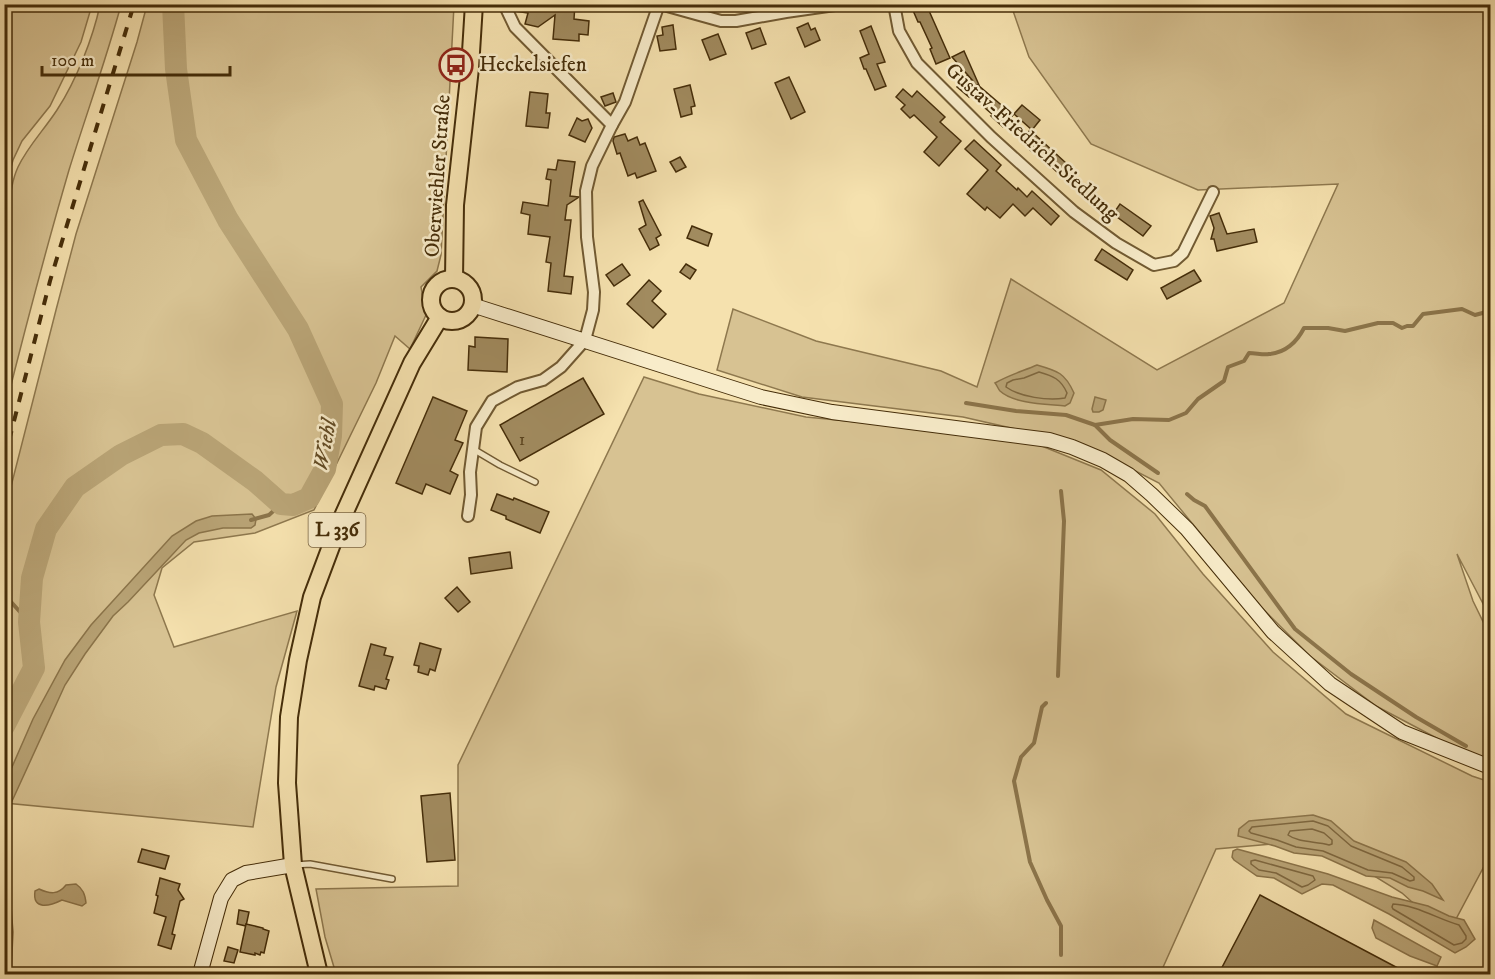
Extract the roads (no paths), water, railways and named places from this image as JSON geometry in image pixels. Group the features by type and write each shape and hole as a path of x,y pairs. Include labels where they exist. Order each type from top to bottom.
{"main road":[{"name":"Oberwiehler Straße","path":"454,279 455,206 470,68 474,4"},
{"path":"454,279 460,280 470,289 473,296 472,305 466,315 454,321 435,313 430,300 435,287 440,282 454,279"},
{"path":"472,305 761,397 832,412 1049,440 1102,460 1129,475 1152,495 1186,529 1273,632 1329,684 1402,732 1491,767"},
{"name":"L 336","path":"319,975 292,865 287,783 289,717 298,660 312,597 339,525 412,363 440,317"},
{"path":"200,975 221,898 232,880 246,873 292,865"}],"street":[{"path":"504,4 515,27 612,125"},
{"path":"468,516 471,495 470,472 476,427 492,401 519,387 543,380 561,367 585,340 593,310 594,292 587,237 586,191 591,166 625,102 659,4 721,21 736,21 842,4"},
{"name":"Gustav-Friedrich-Siedlung","path":"894,4 899,31 917,63 991,137 1074,212 1125,249 1154,265 1174,261 1183,253 1213,192"}],"lane":[{"path":"473,449 535,482"},
{"path":"292,865 310,864 392,879"}],"water":[{"path":"1037,365 1056,371 1064,377 1074,393 1070,403 1065,406 1014,399 1000,391 995,383"},
{"path":"1095,397 1106,400 1103,410 1099,412 1093,412 1092,409"},
{"path":"252,514 256,519 255,525 251,528 223,528 199,533 186,540 113,616 65,685 6,811 5,820 5,783 33,719 65,660 91,625 172,536 196,521 212,516"},
{"path":"1313,815 1331,821 1354,841 1406,862 1432,884 1443,900 1390,878 1366,876 1322,856 1294,853 1238,836 1239,829 1249,821"},
{"path":"5,833 13,932 11,974 4,974"},
{"path":"1237,849 1328,874 1392,897 1428,906 1464,920 1475,939 1455,953 1389,914 1333,885 1322,884 1302,894 1274,878 1257,876 1234,860 1233,851"},
{"path":"76,884 85,897 86,903 82,906 62,900 47,905 36,902 35,891 39,889 54,893 66,885"},
{"path":"1374,920 1441,957 1437,966 1410,956 1376,938 1372,928"}],"waterway":[{"name":"Wiehl","path":"4,726 34,668 29,622 32,578 46,529 75,487 121,455 161,435 183,434 202,443 255,481 281,504 293,505 309,498 325,469 331,436 332,404 298,329 228,220 186,140 176,69 173,4"},
{"path":"966,403 1016,411 1066,415 1095,425 1133,419 1169,420 1186,413 1198,399 1224,381 1228,367 1244,361 1249,353 1269,354 1285,349 1298,338 1304,328 1345,331 1378,323 1393,323 1402,328 1413,326 1423,314 1462,309 1475,315 1490,311"},
{"path":"1095,425 1110,440 1158,473"},
{"path":"1058,676 1064,521 1061,491"},
{"path":"1187,494 1205,506 1295,629 1351,674 1416,717 1466,746"},
{"path":"251,520 269,515 281,504"},
{"path":"4,594 29,622"},
{"path":"1046,703 1042,707 1034,743 1021,757 1014,781 1030,862 1061,926 1061,955"}],"railway":[{"path":"4,460 50,281 134,4"}],"place":[{"name":"Heckelsiefen","path":"456,65"}]}
